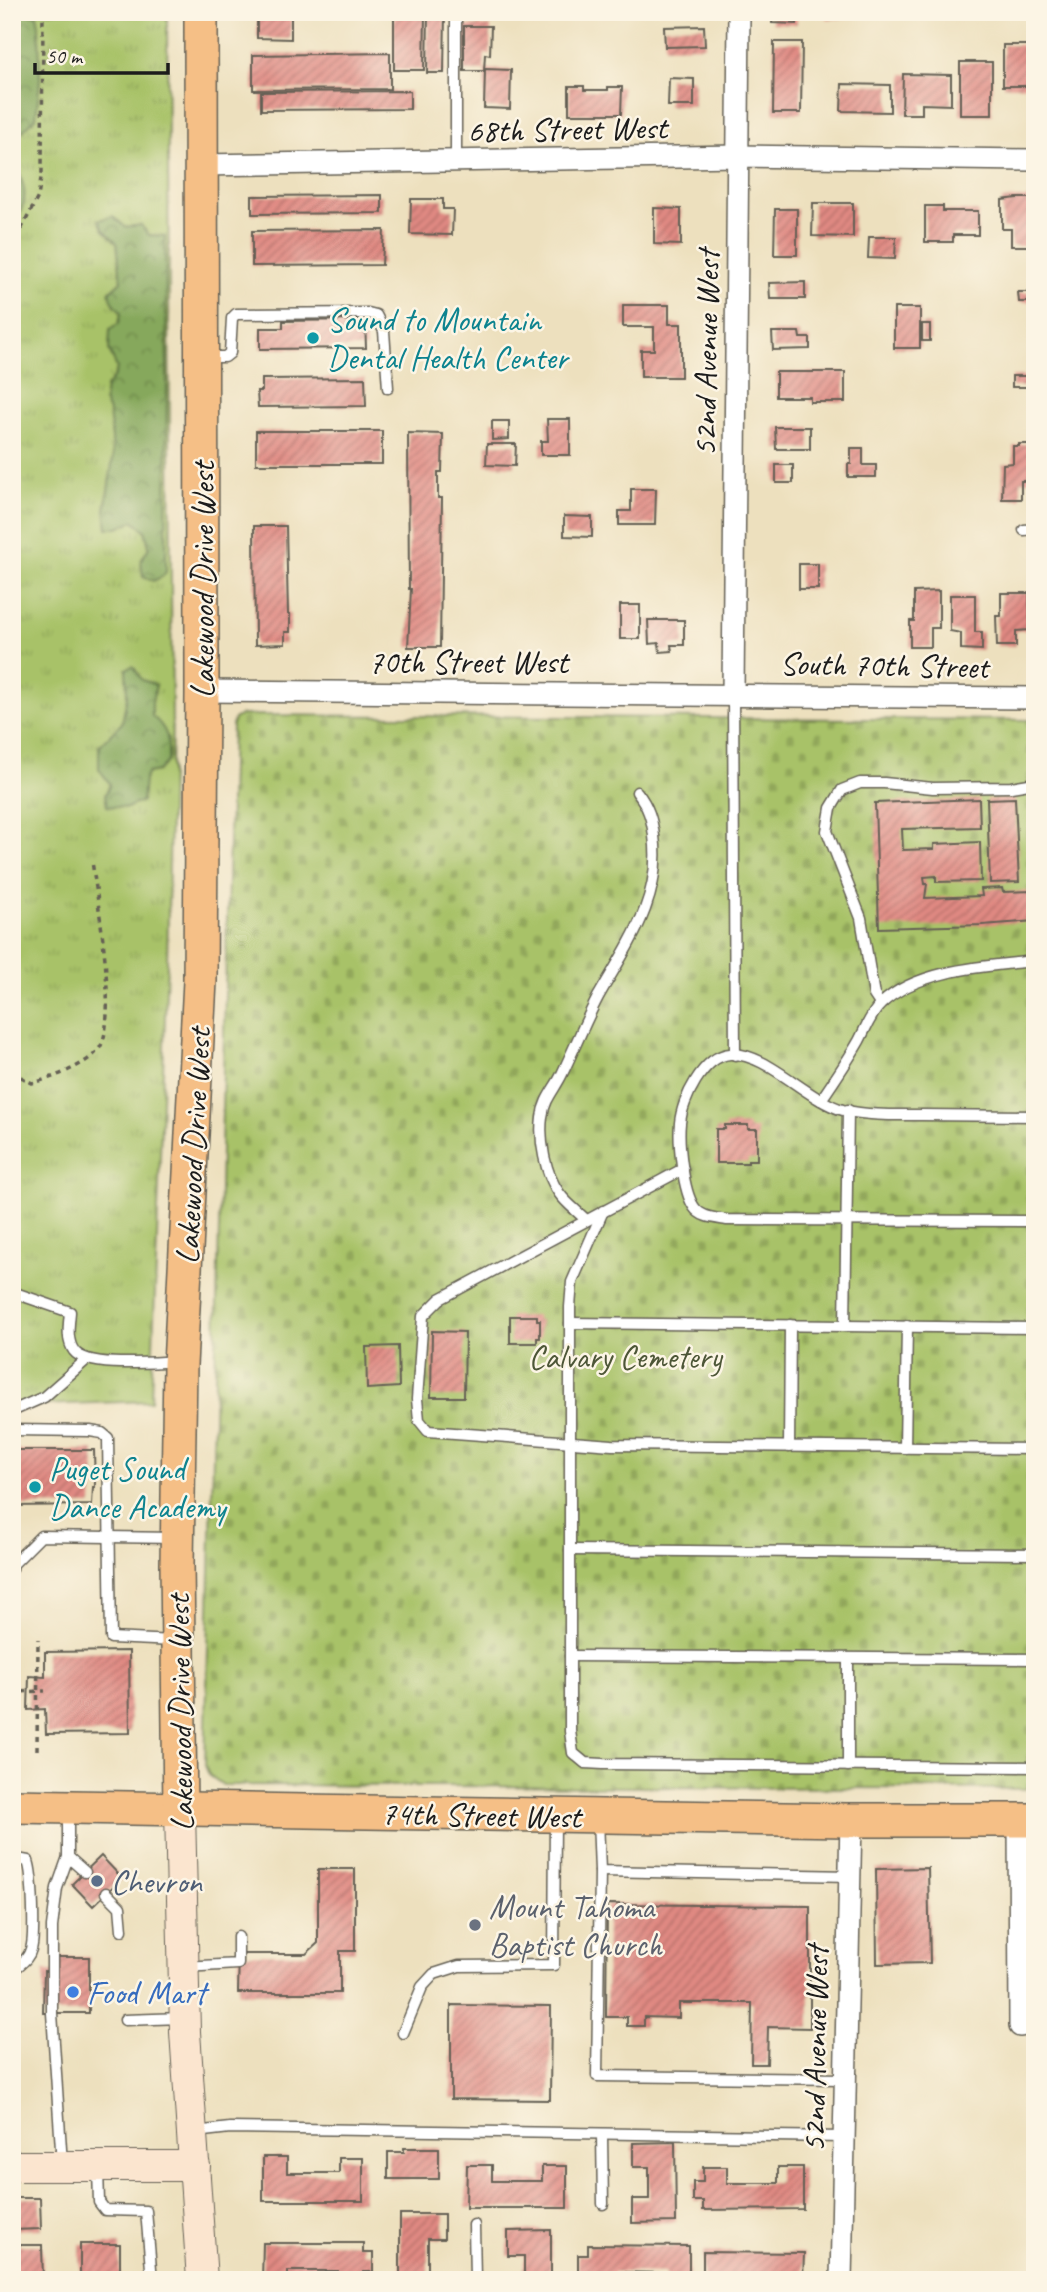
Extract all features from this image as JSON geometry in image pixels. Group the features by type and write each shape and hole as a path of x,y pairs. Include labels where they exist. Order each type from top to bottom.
{"main road":[{"name":"Lakewood Drive West","path":"201,12 200,981 180,1361 177,1641 185,2017 202,2280"},
{"name":"74th Street West","path":"12,1806 851,1820 1027,1820"},
{"path":"12,2166 195,2165"}],"street":[{"name":"52nd Avenue West","path":"733,694 739,12"},
{"name":"68th Street West","path":"200,165 738,156 1035,160"},
{"name":"70th Street West","path":"202,691 733,694"},
{"name":"South 70th Street","path":"733,694 1035,698"},
{"name":"52nd Avenue West","path":"841,2280 851,1820"},
{"path":"1020,2026 1027,1820"}],"lane":[{"path":"456,12 456,161"},
{"path":"202,357 225,358 230,353 232,318 236,314 368,313 376,316 384,331 388,388"},
{"path":"733,694 735,1055"},
{"path":"880,1004 874,995 861,918 827,831 831,808 842,790 860,783 933,788 1011,787 1035,783"},
{"path":"585,1219 559,1192 548,1170 542,1142 542,1115 548,1094 559,1079 597,1000 632,939 651,893 656,870 656,847 647,805 637,792"},
{"path":"821,1100 849,1059 880,1004 906,988 938,974 1035,961"},
{"path":"1035,1116 872,1114 848,1111 821,1100 749,1057 735,1055 720,1057 708,1065 697,1078 680,1123 683,1168 694,1207 705,1216 727,1220 1035,1221"},
{"path":"845,1326 848,1111"},
{"path":"683,1168 440,1299 423,1316 417,1399 419,1420 428,1431 612,1445 1035,1449"},
{"path":"603,1211 572,1282 570,1741 573,1753 585,1763 1035,1767"},
{"path":"12,1292 70,1312 69,1337 74,1350 86,1360 101,1363 180,1361"},
{"path":"570,1323 1035,1328"},
{"path":"789,1447 790,1325"},
{"path":"905,1448 907,1326"},
{"path":"13,1412 44,1397 86,1360"},
{"path":"12,1430 90,1432 102,1433 108,1438 111,1639 177,1641"},
{"path":"12,1569 13,1564 41,1536 177,1538"},
{"path":"570,1550 1035,1554"},
{"path":"570,1656 1035,1659"},
{"path":"848,1658 848,1766"},
{"path":"62,2166 53,2040 52,1927 57,1888 68,1857 68,1807"},
{"path":"403,2033 422,1987 434,1974 459,1966 554,1965 555,1815"},
{"path":"598,1816 600,1871 597,2076 845,2079"},
{"path":"12,1857 28,1861 32,1881 32,1947 26,1959 18,1966"},
{"path":"68,1857 85,1871"},
{"path":"600,1871 850,1876"},
{"path":"106,1893 120,1907 122,1930"},
{"path":"184,1966 238,1964 238,1937"},
{"path":"125,2020 185,2017"},
{"path":"192,2132 230,2128 844,2137"},
{"path":"602,2135 603,2204"},
{"path":"98,2166 99,2202 105,2210 146,2211 152,2280"},
{"path":"474,2225 475,2280"}],"path":[{"path":"12,247 38,197 42,172 43,12"},
{"path":"12,443 12,530"},
{"path":"12,1072 32,1083 50,1079 75,1067 99,1050 107,1031 109,1002 92,861"},
{"path":"37,1750 38,1639"},
{"path":"12,1692 45,1692"},
{"path":"12,2030 19,2030"}],"green space":[{"path":"12,12 167,12 172,720 167,964 151,1401 12,1406"},
{"path":"22,13 37,15 40,80 36,118 12,141 12,21"},
{"path":"12,161 20,173 25,195 12,230"},
{"path":"113,216 125,227 141,225 149,235 165,236 166,572 153,581 143,577 141,561 149,547 145,530 133,521 118,528 107,528 105,510 113,458 109,412 104,401 106,387 117,368 109,350 110,329 119,323 121,312 109,292 121,281 117,243 103,229 99,220"},
{"path":"133,666 142,680 156,685 152,716 167,736 168,761 158,771 148,773 144,780 142,801 127,808 107,806 105,795 110,784 99,769 99,746 122,723 127,696 126,669"},
{"name":"Calvary Cemetery","path":"241,715 1035,720 1035,1789 223,1785 209,1775 205,1765 232,726 234,719"}],"building":[{"path":"257,12 291,12 291,39 257,38"},
{"path":"394,12 425,12 424,70 394,70"},
{"path":"428,12 445,12 444,73 427,73"},
{"path":"772,12 797,12 797,24 772,23"},
{"path":"826,12 854,12 854,18 827,19"},
{"path":"464,26 491,26 490,55 485,54 484,71 464,71"},
{"path":"704,26 705,46 665,47 664,27"},
{"path":"774,42 802,42 801,113 773,113"},
{"path":"1003,45 1028,45 1029,86 1003,86"},
{"path":"390,53 390,89 253,90 253,55"},
{"path":"960,62 992,62 992,115 960,115"},
{"path":"485,69 511,70 510,109 484,108"},
{"path":"903,74 951,75 951,105 922,104 922,114 902,114"},
{"path":"669,78 694,79 694,106 668,106"},
{"path":"842,84 890,85 890,112 841,111"},
{"path":"569,86 584,86 584,90 622,87 621,114 569,114"},
{"path":"410,91 410,109 261,110 261,92"},
{"path":"382,195 382,213 252,214 252,196"},
{"path":"1035,198 1035,246 1011,246 1011,229 1002,229 1002,200"},
{"path":"411,199 443,199 443,209 453,209 452,235 410,234"},
{"path":"813,203 853,203 853,237 812,236"},
{"path":"925,206 943,206 943,211 978,211 978,235 953,235 953,242 925,242"},
{"path":"654,208 681,209 681,245 654,244"},
{"path":"775,209 797,209 797,255 774,255"},
{"path":"384,230 382,265 252,266 252,231"},
{"path":"869,237 896,237 895,259 868,258"},
{"path":"805,282 805,299 770,299 769,283"},
{"path":"1018,292 1032,292 1032,302 1019,302"},
{"path":"623,305 669,305 669,324 681,324 681,377 641,377 641,350 654,350 654,327 623,327"},
{"path":"894,308 920,308 920,348 894,348"},
{"name":"Sound to Mountain Dental Health Center","path":"365,320 366,348 260,349 260,328 283,328 283,321"},
{"path":"922,324 930,324 930,341 922,341"},
{"path":"772,332 799,332 800,338 810,338 810,349 773,350"},
{"path":"776,372 845,372 845,402 810,402 810,397 776,397"},
{"path":"1012,376 1028,376 1028,387 1012,387"},
{"path":"365,378 366,406 258,407 257,391 262,391 262,379"},
{"path":"547,419 570,419 570,455 541,455 541,441 548,441"},
{"path":"492,421 509,421 509,439 492,440"},
{"path":"775,427 810,427 810,449 776,449"},
{"path":"256,431 382,431 382,464 256,464"},
{"path":"408,433 443,434 442,472 438,472 438,498 442,498 440,647 408,647 411,589"},
{"path":"487,444 516,444 515,466 486,465"},
{"path":"1034,444 1035,481 1021,481 1021,499 1002,499 1003,464 1013,463 1013,446"},
{"path":"851,448 863,448 863,465 876,465 876,477 848,477"},
{"path":"776,465 793,465 793,483 776,483"},
{"path":"631,489 656,489 655,525 619,525 619,511 631,511"},
{"path":"564,516 592,517 592,537 564,536"},
{"path":"254,526 286,526 290,632 285,632 285,644 255,645"},
{"path":"799,564 818,564 818,589 799,589"},
{"path":"939,591 939,628 931,628 931,647 910,647 910,621 914,621 914,592"},
{"path":"1001,593 1029,593 1030,630 1016,631 1016,646 997,646 996,616 1001,616"},
{"path":"950,595 975,595 975,632 982,632 982,650 961,649 961,633 950,631"},
{"path":"620,605 640,605 640,639 620,639"},
{"path":"648,620 684,620 684,645 671,645 672,651 660,652 659,643 649,644"},
{"path":"1015,798 1019,882 990,883 987,799"},
{"path":"979,799 980,827 902,829 903,850 934,849 934,844 980,842 981,881 936,882 936,876 924,877 927,884 925,898 982,896 981,889 1002,888 1003,892 1035,891 1035,921 879,928 875,803"},
{"path":"725,1125 748,1125 748,1129 757,1129 757,1160 748,1160 748,1163 716,1163 716,1129 725,1129"},
{"path":"510,1316 537,1316 537,1320 540,1320 540,1338 537,1338 537,1343 510,1343"},
{"path":"432,1331 465,1332 464,1397 431,1397"},
{"path":"398,1346 399,1387 367,1389 366,1347"},
{"path":"12,1450 94,1450 95,1487 92,1505 12,1506"},
{"path":"129,1651 130,1733 46,1734 45,1709 28,1710 29,1676 45,1677 45,1652"},
{"name":"Chevron","path":"101,1856 122,1878 93,1906 72,1884"},
{"path":"12,1867 17,1867 16,1953 12,1953"},
{"path":"928,1868 930,1963 877,1964 876,1869"},
{"path":"318,1869 355,1869 355,1951 340,1951 340,1993 238,1993 239,1954 306,1954 318,1943"},
{"path":"607,1904 810,1906 810,2028 768,2027 767,2064 751,2064 752,2003 679,2003 679,2018 644,2017 644,2026 627,2026 627,2017 606,2017"},
{"name":"Food Mart","path":"57,1957 89,1957 89,2013 43,2013 44,1971 57,1971"},
{"path":"451,2005 551,2006 550,2100 451,2099"},
{"path":"675,2142 676,2222 632,2223 632,2199 649,2199 649,2167 633,2167 633,2143"},
{"path":"404,2148 439,2148 439,2179 388,2179 388,2152 404,2152"},
{"path":"263,2157 287,2157 287,2173 339,2173 339,2158 363,2158 363,2201 263,2201"},
{"path":"467,2165 492,2165 492,2181 542,2181 542,2166 567,2166 567,2208 466,2208"},
{"path":"703,2167 727,2167 727,2183 778,2183 778,2167 803,2167 803,2209 703,2210 703,2201 693,2201 693,2182 703,2182"},
{"path":"12,2198 40,2198 41,2229 12,2230"},
{"path":"400,2214 444,2214 444,2239 428,2239 428,2280 400,2280"},
{"path":"551,2230 551,2280 524,2280 524,2256 508,2256 508,2231"},
{"path":"263,2243 363,2243 363,2253 373,2253 373,2272 363,2272 363,2280 338,2280 338,2271 288,2271 288,2280 262,2280"},
{"path":"80,2244 120,2244 120,2280 80,2280"},
{"path":"12,2245 42,2245 43,2280 12,2280"},
{"path":"588,2245 689,2246 689,2280 665,2280 665,2273 613,2272 613,2280 589,2280 589,2273 578,2273 578,2255 588,2255"},
{"path":"703,2252 804,2253 803,2280 703,2280"}],"place":[{"name":"Sound to Mountain Dental Health Center","path":"313,338"},
{"name":"Puget Sound Dance Academy","path":"35,1487"},
{"name":"Chevron","path":"97,1881"},
{"name":"Mount Tahoma Baptist Church","path":"475,1925"},
{"name":"Food Mart","path":"73,1992"}]}
